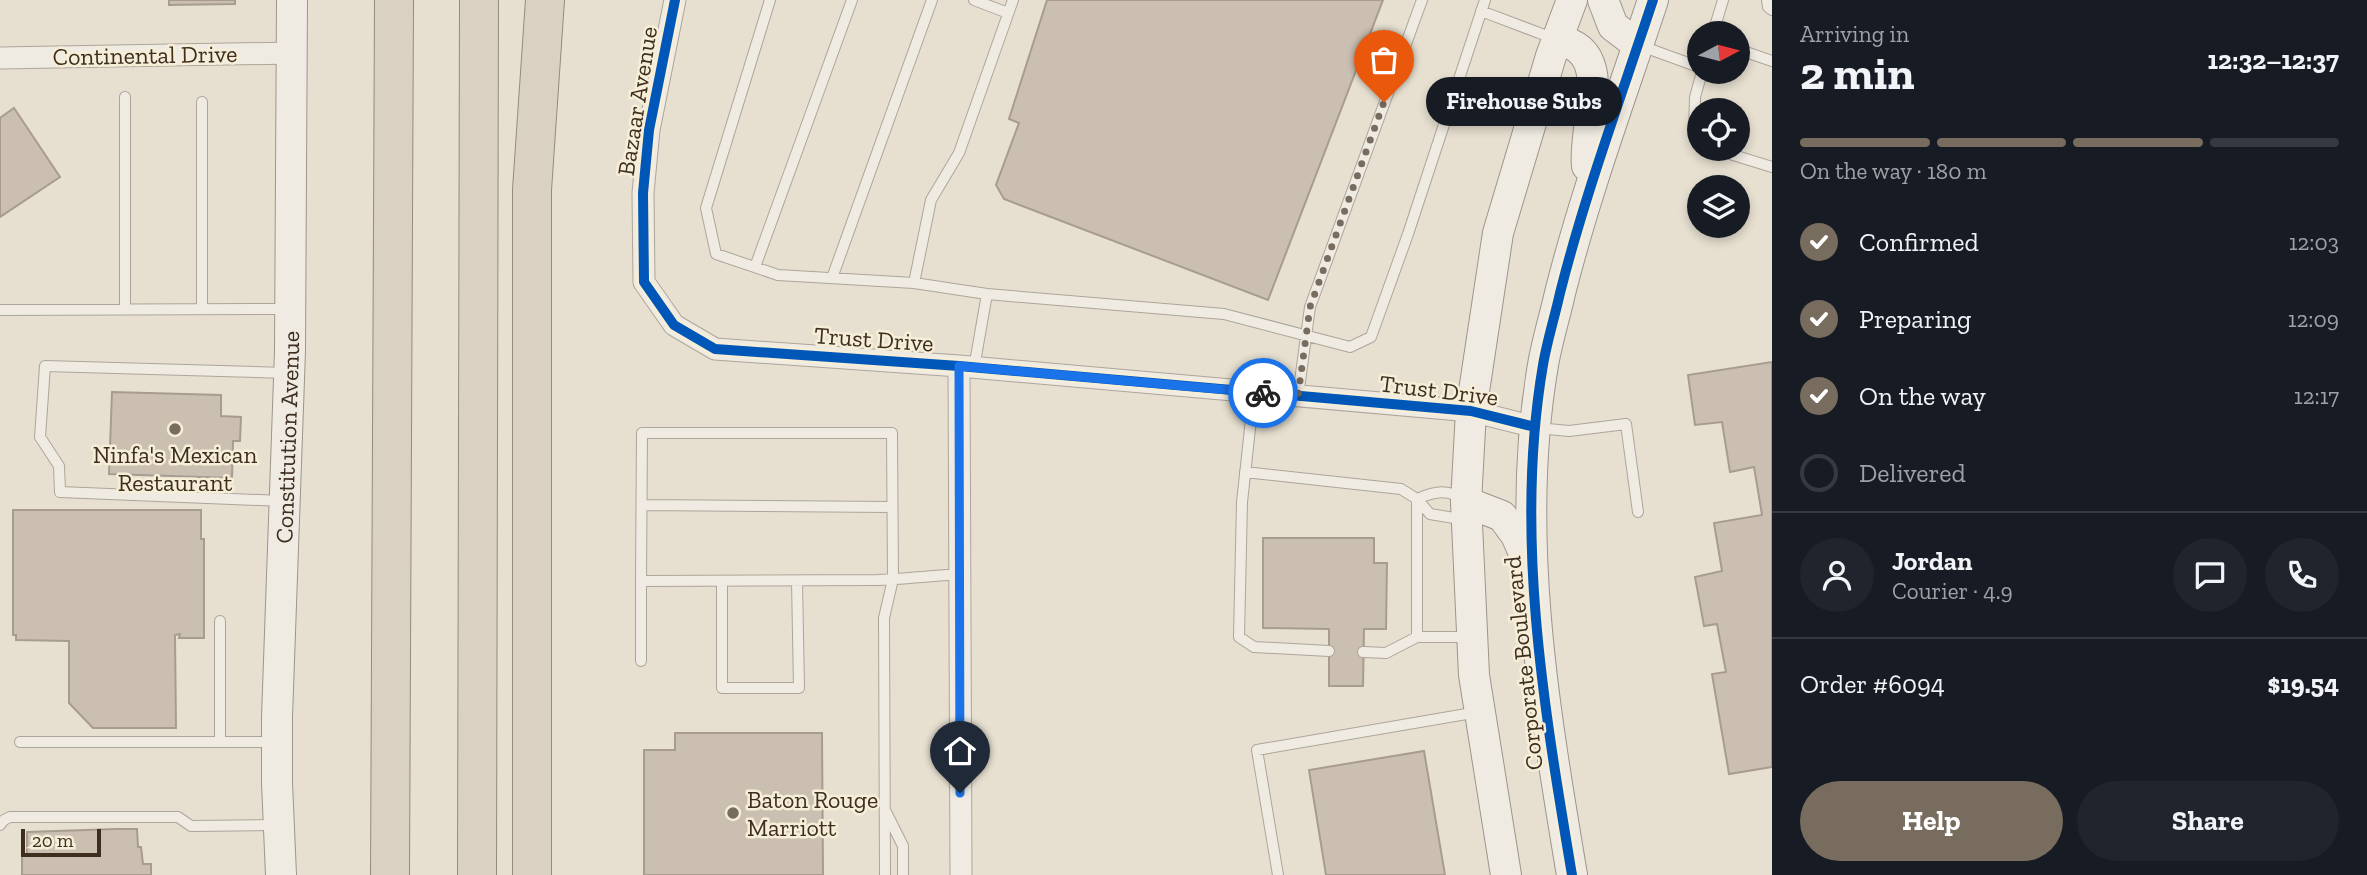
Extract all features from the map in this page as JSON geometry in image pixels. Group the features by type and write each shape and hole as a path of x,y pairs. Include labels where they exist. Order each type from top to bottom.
{"highway":[{"path":"377,0 393,109"},
{"path":"390,875 394,0"},
{"path":"477,875 479,0"},
{"path":"532,875 532,190 545,0"}],"street":[{"name":"Constitution Avenue","path":"281,875 277,742 291,309 292,0"},
{"name":"Bazaar Avenue","path":"674,325 644,282 643,193 649,130 675,0"},
{"name":"Corporate Boulevard","path":"1506,875 1474,675 1466,502 1471,411 1498,233 1557,40 1572,0"},
{"path":"1603,0 1613,26 1638,45"},
{"name":"Corporate Boulevard","path":"1572,875 1548,731 1531,569 1535,427 1543,363 1573,244 1653,0"},
{"path":"1557,40 1572,43 1583,52 1592,70 1593,92 1586,160 1590,192"},
{"name":"Continental Drive","path":"0,58 291,53"},
{"name":"Trust Drive","path":"674,325 715,349 967,367 1471,411 1535,427"},
{"path":"961,875 960,574 967,367"},
{"path":"1466,502 1502,516 1516,535 1531,569"}],"lane":[{"path":"770,0 706,208 716,254 778,275 914,283 987,294 1224,314 1350,347 1371,337 1485,0"},
{"path":"755,267 852,0"},
{"path":"832,278 932,0"},
{"path":"974,0 1008,13"},
{"path":"914,283 931,200 959,153 1013,0"},
{"path":"1298,396 1310,307 1422,0"},
{"path":"1717,21 1723,0"},
{"path":"1767,0 1768,8 1772,10"},
{"path":"1481,11 1557,40"},
{"path":"1638,45 1687,63"},
{"path":"1750,53 1772,61"},
{"path":"125,97 125,309"},
{"path":"202,102 202,309"},
{"path":"1750,160 1772,167"},
{"path":"967,367 987,294"},
{"path":"0,310 291,309"},
{"path":"285,501 60,492 59,466 40,437 45,366 289,373"},
{"path":"1254,392 1245,472 1239,637 1254,647 1329,650"},
{"path":"1535,427 1569,431 1626,424 1638,512"},
{"path":"641,661 642,433 892,433 893,579 884,618 885,875"},
{"path":"1245,472 1401,489 1417,499 1430,514 1454,518 1466,502 1456,494 1434,491 1417,499"},
{"path":"1417,499 1417,637"},
{"path":"642,505 892,507"},
{"path":"641,581 893,579 960,574"},
{"path":"722,581 722,688 799,688 797,581"},
{"path":"220,621 220,742"},
{"path":"1363,652 1386,653 1417,637 1473,637"},
{"path":"1278,875 1257,750 1480,712"},
{"path":"20,742 277,742"},
{"path":"885,809 902,846 903,875"},
{"path":"0,825 10,817 178,817 191,826 278,825"}],"building":[{"path":"169,0 235,0 235,4 169,5"},
{"path":"1047,0 1383,0 1268,300 1004,199 996,185 1019,123 1009,119"},
{"path":"14,108 60,177 0,217 0,118"},
{"path":"1772,362 1772,767 1729,774 1712,674 1726,672 1717,624 1704,626 1695,577 1722,571 1714,523 1762,515 1754,467 1730,472 1722,422 1695,425 1688,375"},
{"name":"Ninfa's Mexican Restaurant","path":"112,392 221,395 221,416 241,417 240,441 233,441 232,478 109,474"},
{"path":"13,510 201,510 201,539 204,539 204,638 179,638 180,634 175,635 176,728 93,728 69,703 69,641 16,640 16,635 13,635"},
{"path":"1263,538 1374,538 1374,563 1387,563 1386,629 1364,629 1363,686 1329,686 1329,629 1263,628"},
{"name":"Baton Rouge Marriott","path":"675,733 822,733 823,875 644,875 644,750 675,750"},
{"path":"1424,751 1445,875 1326,875 1309,770"},
{"path":"137,829 143,864 151,864 151,875 22,875 22,855 27,854 27,832"}],"cycle path":[{"path":"675,0 649,130 643,193 644,282 674,325 715,349 959,366 1471,411 1535,427"},
{"path":"1572,875 1552,749 1536,621 1531,492 1535,429 1545,356 1570,256 1653,0"}],"way so far":[{"path":"1263,393 1298,396 1310,307 1384,102"}],"place":[{"name":"Firehouse Subs","path":"1384,102"},
{"name":"Ninfa's Mexican Restaurant","path":"175,429"},
{"name":"Baton Rouge Marriott","path":"733,813"}],"route":[{"path":"960,793 959,366 1263,393"}]}
